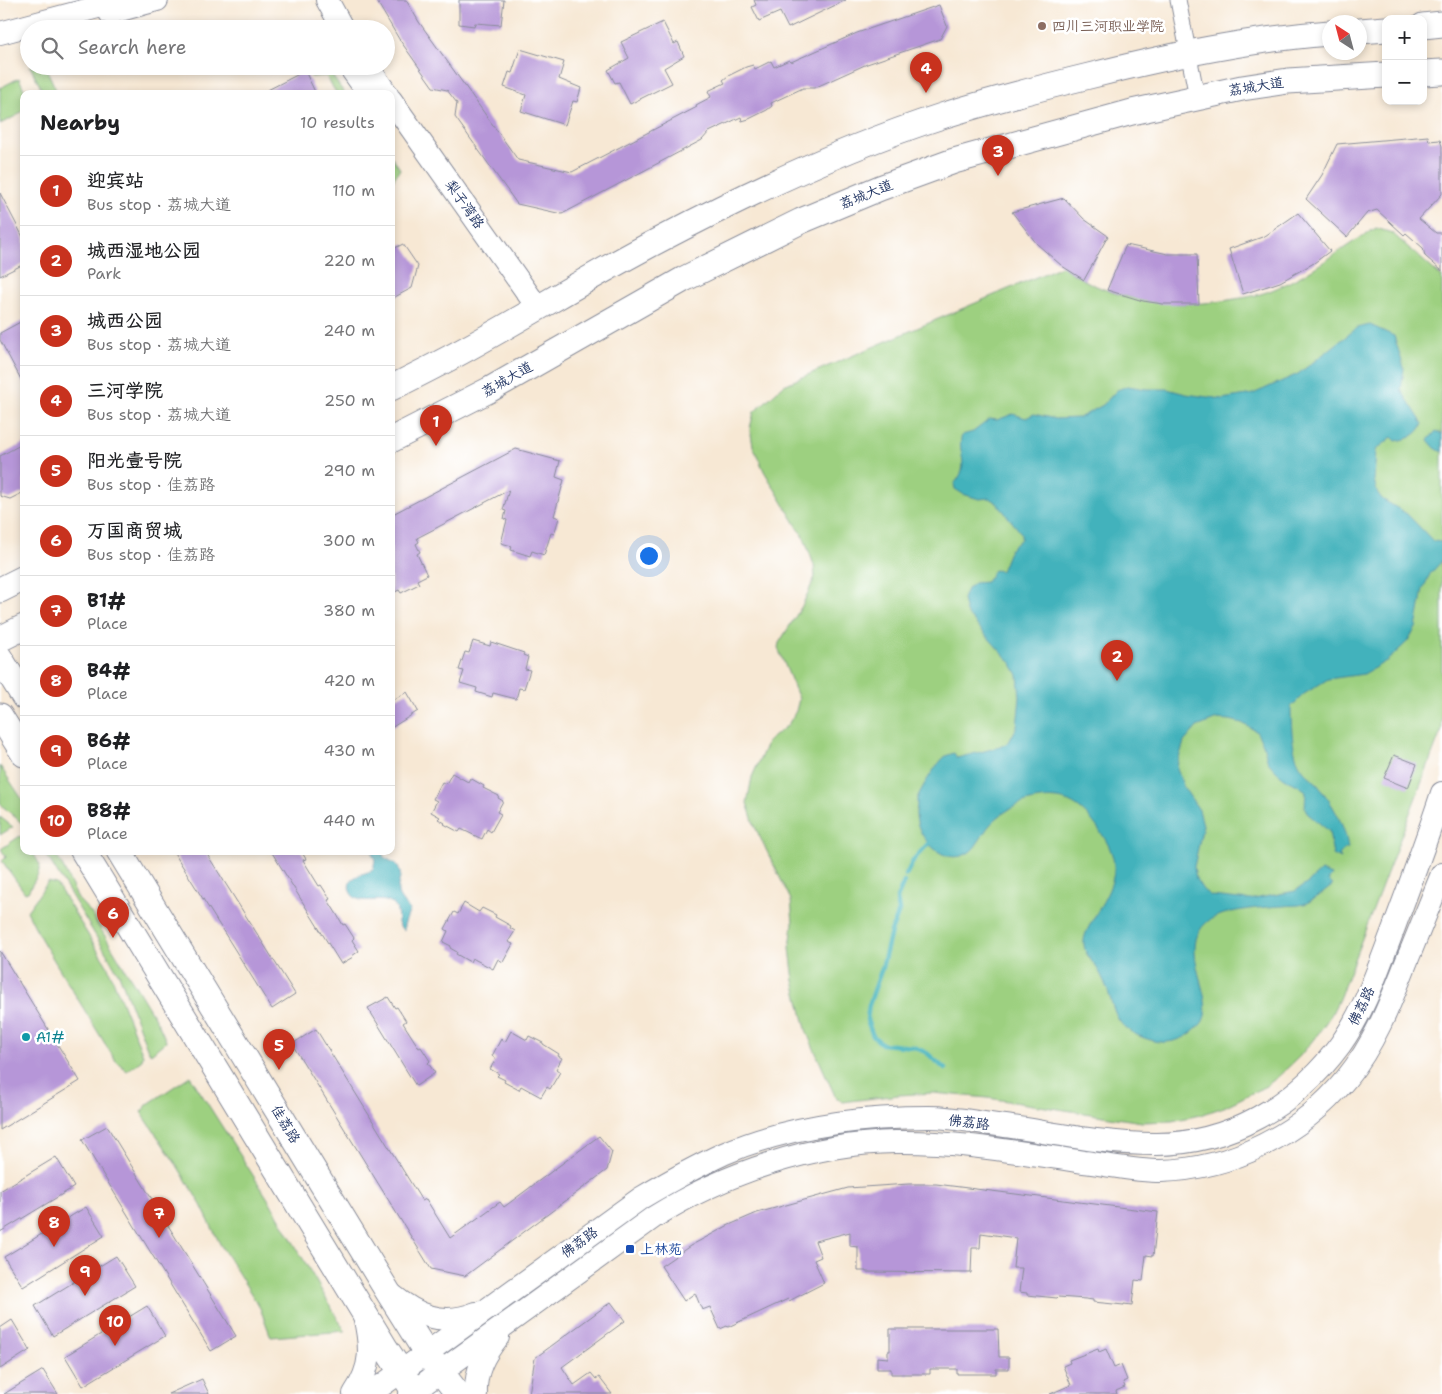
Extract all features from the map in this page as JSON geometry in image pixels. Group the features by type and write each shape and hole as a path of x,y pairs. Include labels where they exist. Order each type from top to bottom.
{"main road":[{"path":"49,20 124,0"},
{"path":"85,20 157,0"},
{"path":"311,0 321,20"},
{"path":"327,0 338,20"},
{"path":"1427,26 1442,24"},
{"path":"0,33 20,28"},
{"path":"1367,29 1382,28"},
{"path":"395,386 467,349 663,238 782,179 941,116 1026,91 1122,67 1188,53 1276,38 1322,34"},
{"path":"0,43 20,37"},
{"path":"1427,73 1442,72"},
{"path":"355,75 365,90"},
{"path":"373,75 384,90"},
{"name":"荔城大道","path":"395,438 489,390 684,278 800,221 954,160 1132,112 1197,97 1288,81 1382,75"},
{"name":"梨子湾路","path":"395,106 531,312"},
{"name":"梨子湾路","path":"395,131 531,312"},
{"path":"0,639 20,629"},
{"path":"0,658 20,690"},
{"path":"3,722 20,748"},
{"name":"佛荔路","path":"370,1394 410,1388 493,1305 625,1209 659,1187 724,1154 796,1130 849,1121 931,1117 1129,1144 1154,1144 1196,1141 1217,1136 1266,1114 1291,1097 1308,1082 1328,1060 1354,1023 1371,986 1423,851 1442,793"},
{"path":"85,855 410,1388"},
{"name":"佳荔路","path":"121,855 388,1292 434,1363 458,1394"},
{"name":"佛荔路","path":"434,1363 513,1320 670,1207 735,1176 804,1155 871,1144 895,1142 934,1143 973,1146 1158,1171 1179,1170 1225,1160 1268,1143 1287,1132 1326,1100 1346,1079 1364,1053 1384,1018 1442,874"},
{"path":"341,1275 368,1259"},
{"path":"388,1292 414,1311 437,1318 448,1319 467,1316 493,1305"},
{"path":"354,1394 362,1382 369,1361 369,1339 363,1312"},
{"path":"476,1394 477,1377 482,1360 490,1347 513,1320"}],"street":[{"path":"1178,0 1197,97"}],"green space":[{"path":"34,75 49,75 56,90 42,90"},
{"path":"310,75 332,75 342,90 335,90 326,76 311,77"},
{"path":"19,78 24,90 20,90 20,113 0,124 0,88"},
{"path":"395,162 400,169 395,177"},
{"path":"1376,228 1392,233 1442,277 1442,729 1339,999 1331,1015 1299,1057 1266,1086 1224,1107 1172,1121 1142,1122 988,1098 933,1093 842,1102 835,1096 807,1033 794,981 790,948 793,923 791,900 755,827 747,803 752,777 768,741 788,725 796,711 799,699 778,648 779,643 802,606 815,577 814,565 804,538 764,471 753,446 750,428 754,412 784,385 1062,266 1081,278 1123,296 1167,303 1190,304 1212,302 1258,295 1286,284"},
{"path":"0,766 20,796 20,822 0,804"},
{"path":"0,817 13,827 0,835"},
{"path":"20,836 20,855 34,855 40,865 38,874 28,892 25,893 2,861 6,857 1,849"},
{"path":"46,855 56,855 78,899 91,913 159,1025 166,1041 151,1054 119,974"},
{"path":"48,882 56,884 59,888 108,967 143,1055 142,1060 127,1071 115,1060 41,939 27,911"},
{"path":"190,1076 270,1202 345,1331 271,1337 260,1308 220,1244 201,1205 141,1112 148,1104"}],"water":[{"path":"1370,325 1394,336 1404,368 1401,390 1423,424 1412,436 1396,441 1392,437 1376,450 1374,480 1377,492 1382,499 1407,514 1433,541 1442,542 1442,561 1430,574 1423,589 1416,628 1407,642 1388,660 1364,674 1328,679 1304,694 1291,707 1293,738 1298,762 1328,799 1344,831 1348,848 1344,849 1339,855 1341,859 1333,855 1329,831 1308,814 1305,808 1306,791 1288,781 1268,762 1263,744 1256,731 1242,723 1217,719 1197,727 1184,742 1177,769 1184,788 1199,810 1203,825 1194,867 1196,879 1203,890 1211,896 1249,900 1295,891 1308,883 1321,871 1332,875 1328,881 1333,885 1304,904 1254,908 1232,912 1207,922 1198,933 1195,945 1198,972 1205,999 1206,1011 1203,1021 1194,1031 1183,1038 1168,1042 1154,1041 1139,1036 1121,1024 1107,987 1085,950 1085,936 1111,885 1114,864 1112,853 1106,841 1094,823 1082,810 1063,800 1043,799 1023,803 1013,807 996,819 971,851 961,856 952,857 942,854 926,841 917,822 917,799 930,776 946,756 954,753 957,758 1000,747 1009,742 1017,727 1020,697 1018,675 1012,664 966,613 963,599 967,589 974,583 986,582 994,570 1001,571 1010,549 1021,539 1021,533 997,503 989,498 979,499 963,494 955,489 954,484 962,471 963,465 962,435 973,432 990,419 997,420 1013,414 1026,418 1034,414 1055,419 1079,418 1103,405 1117,390 1128,386 1146,389 1167,389 1186,394 1222,399 1253,394 1298,374 1357,328"},
{"path":"1436,431 1442,434 1442,452 1435,448 1428,440"},
{"path":"373,855 383,855 386,859 397,865 399,869 398,893 401,900 410,910 404,925 404,931 399,926 396,909 393,904 358,899 350,891 350,882 361,874 373,870 375,860"}],"building":[{"path":"376,0 406,0 419,22 518,160 572,172 697,107 696,105 711,97 708,91 725,83 723,80 728,76 746,67 753,65 755,69 771,61 774,67 789,60 791,62 857,33 939,5 947,26 940,39 867,64 814,88 803,88 771,103 772,106 767,110 749,119 742,121 741,117 709,132 702,140 562,214 517,204 455,117 457,103 447,90 433,87 395,32 395,20 388,20"},
{"path":"459,0 504,0 501,25 475,23 474,26 459,24"},
{"path":"754,0 846,0 788,28 780,12 759,21 752,7 756,5"},
{"path":"663,22 674,44 678,42 684,56 664,68 672,83 630,104 619,82 615,83 608,70 629,58 621,42"},
{"path":"520,49 564,62 559,79 581,88 577,102 573,101 565,125 521,111 526,95 504,87 509,72 512,73"},
{"path":"307,75 314,90 268,90 293,77"},
{"path":"1428,136 1429,141 1440,140 1442,146 1442,194 1419,219 1436,233 1442,233 1442,271 1425,256 1423,248 1406,233 1404,235 1377,210 1367,213 1347,237 1306,199 1322,175 1337,144"},
{"path":"0,193 20,231 20,266 0,276"},
{"path":"1064,198 1084,219 1108,236 1084,280 1062,266 1037,244 1012,212"},
{"path":"1298,213 1330,251 1314,263 1280,282 1243,294 1229,249 1265,236"},
{"path":"403,244 418,266 412,288 395,297 395,248"},
{"path":"1126,245 1168,254 1197,254 1199,304 1163,304 1143,301 1107,290"},
{"path":"20,322 20,378 0,340 0,333"},
{"path":"20,445 20,494 10,499 0,496 0,456"},
{"path":"516,449 560,461 556,477 564,480 554,516 559,518 554,534 551,533 544,555 532,551 530,556 511,550 512,546 501,543 507,520 504,519 506,511 503,510 509,490 417,538 419,542 416,544 420,552 417,554 427,575 417,580 419,584 401,593 399,590 395,592 395,513"},
{"path":"473,641 490,646 491,642 524,653 523,655 528,657 525,669 530,670 524,689 519,688 516,699 493,693 492,697 476,692 477,688 460,683 464,671 459,670 465,652 469,653"},
{"path":"407,692 418,711 395,725 395,699"},
{"path":"1394,755 1417,764 1408,788 1384,778"},
{"path":"452,773 468,782 470,778 484,786 483,788 499,796 498,798 503,801 497,812 501,814 491,832 487,829 482,839 461,829 459,832 444,824 438,819 440,817 431,812 437,801 433,799 442,782 446,784"},
{"path":"176,855 208,855 295,994 272,1009"},
{"path":"273,855 304,855 306,859 303,860 319,886 321,885 330,899 328,900 343,925 345,924 354,938 352,940 359,951 341,964"},
{"path":"464,903 479,912 482,908 496,915 495,917 511,926 510,928 515,931 508,942 513,944 503,962 498,959 493,969 472,958 470,962 456,954 457,952 450,948 451,946 443,942 448,931 445,929 454,912 458,914"},
{"name":"A1#","path":"0,951 80,1081 0,1130"},
{"path":"388,997 406,1021 403,1023 430,1061 428,1063 435,1073 416,1086 368,1008"},
{"path":"316,1029 422,1201 426,1199 450,1238 500,1202 504,1207 599,1136 612,1152 607,1170 465,1276 431,1269 292,1044"},
{"path":"511,1031 527,1040 529,1036 543,1043 562,1058 556,1069 560,1072 550,1089 547,1087 541,1097 521,1086 519,1090 504,1082 505,1080 497,1076 499,1074 490,1069 496,1059 492,1056 501,1039 505,1042"},
{"path":"107,1126 236,1336 211,1351 82,1140"},
{"path":"56,1157 74,1187 0,1232 0,1191"},
{"path":"936,1184 1158,1212 1153,1256 1146,1255 1143,1281 1135,1280 1132,1305 1124,1305 1093,1302 1093,1300 1086,1299 1027,1295 1027,1293 1019,1292 1022,1268 1013,1268 1016,1238 981,1233 980,1248 972,1248 971,1273 866,1272 858,1271 858,1247 850,1246 850,1232 815,1241 821,1257 814,1260 824,1283 789,1301 788,1299 720,1329 710,1307 702,1310 695,1293 684,1301 661,1266 690,1246 727,1226 757,1213 848,1188"},
{"path":"86,1207 104,1236 23,1287 4,1257"},
{"path":"116,1256 135,1286 53,1336 35,1306"},
{"path":"611,1302 625,1321 562,1367 574,1385 591,1373 596,1379 599,1377 612,1394 529,1394 535,1358"},
{"path":"147,1306 165,1336 83,1386 65,1356"},
{"path":"12,1320 30,1350 0,1369 0,1328"},
{"path":"890,1329 998,1329 999,1357 1009,1357 1009,1369 996,1369 996,1374 957,1374 957,1369 930,1369 930,1374 891,1374 891,1369 877,1369 877,1357 888,1358 888,1351 890,1351"},
{"path":"1098,1349 1099,1352 1106,1349 1114,1368 1121,1365 1127,1380 1123,1382 1125,1387 1116,1391 1117,1394 1050,1394 1071,1385 1063,1366 1070,1363 1069,1360"},
{"path":"43,1370 58,1394 4,1394"},
{"path":"202,1379 209,1394 168,1394"}],"waterway":[{"path":"906,875 914,859 928,844"},
{"path":"904,882 897,898 899,911 869,1005 867,1020 873,1036 882,1044 914,1047 927,1053 945,1069"}],"place":[{"name":"四川三河职业学院","path":"1042,26"},
{"name":"三河学院","path":"926,93"},
{"name":"城西公园","path":"998,176"},
{"name":"迎宾站","path":"436,446"},
{"name":"城西湿地公园","path":"1117,681"},
{"name":"万国商贸城","path":"113,938"},
{"name":"A1#","path":"26,1037"},
{"name":"阳光壹号院","path":"279,1070"},
{"name":"B1#","path":"159,1238"},
{"name":"B4#","path":"54,1247"},
{"name":"上林苑","path":"630,1249"},
{"name":"B6#","path":"85,1296"},
{"name":"B8#","path":"115,1346"}]}
